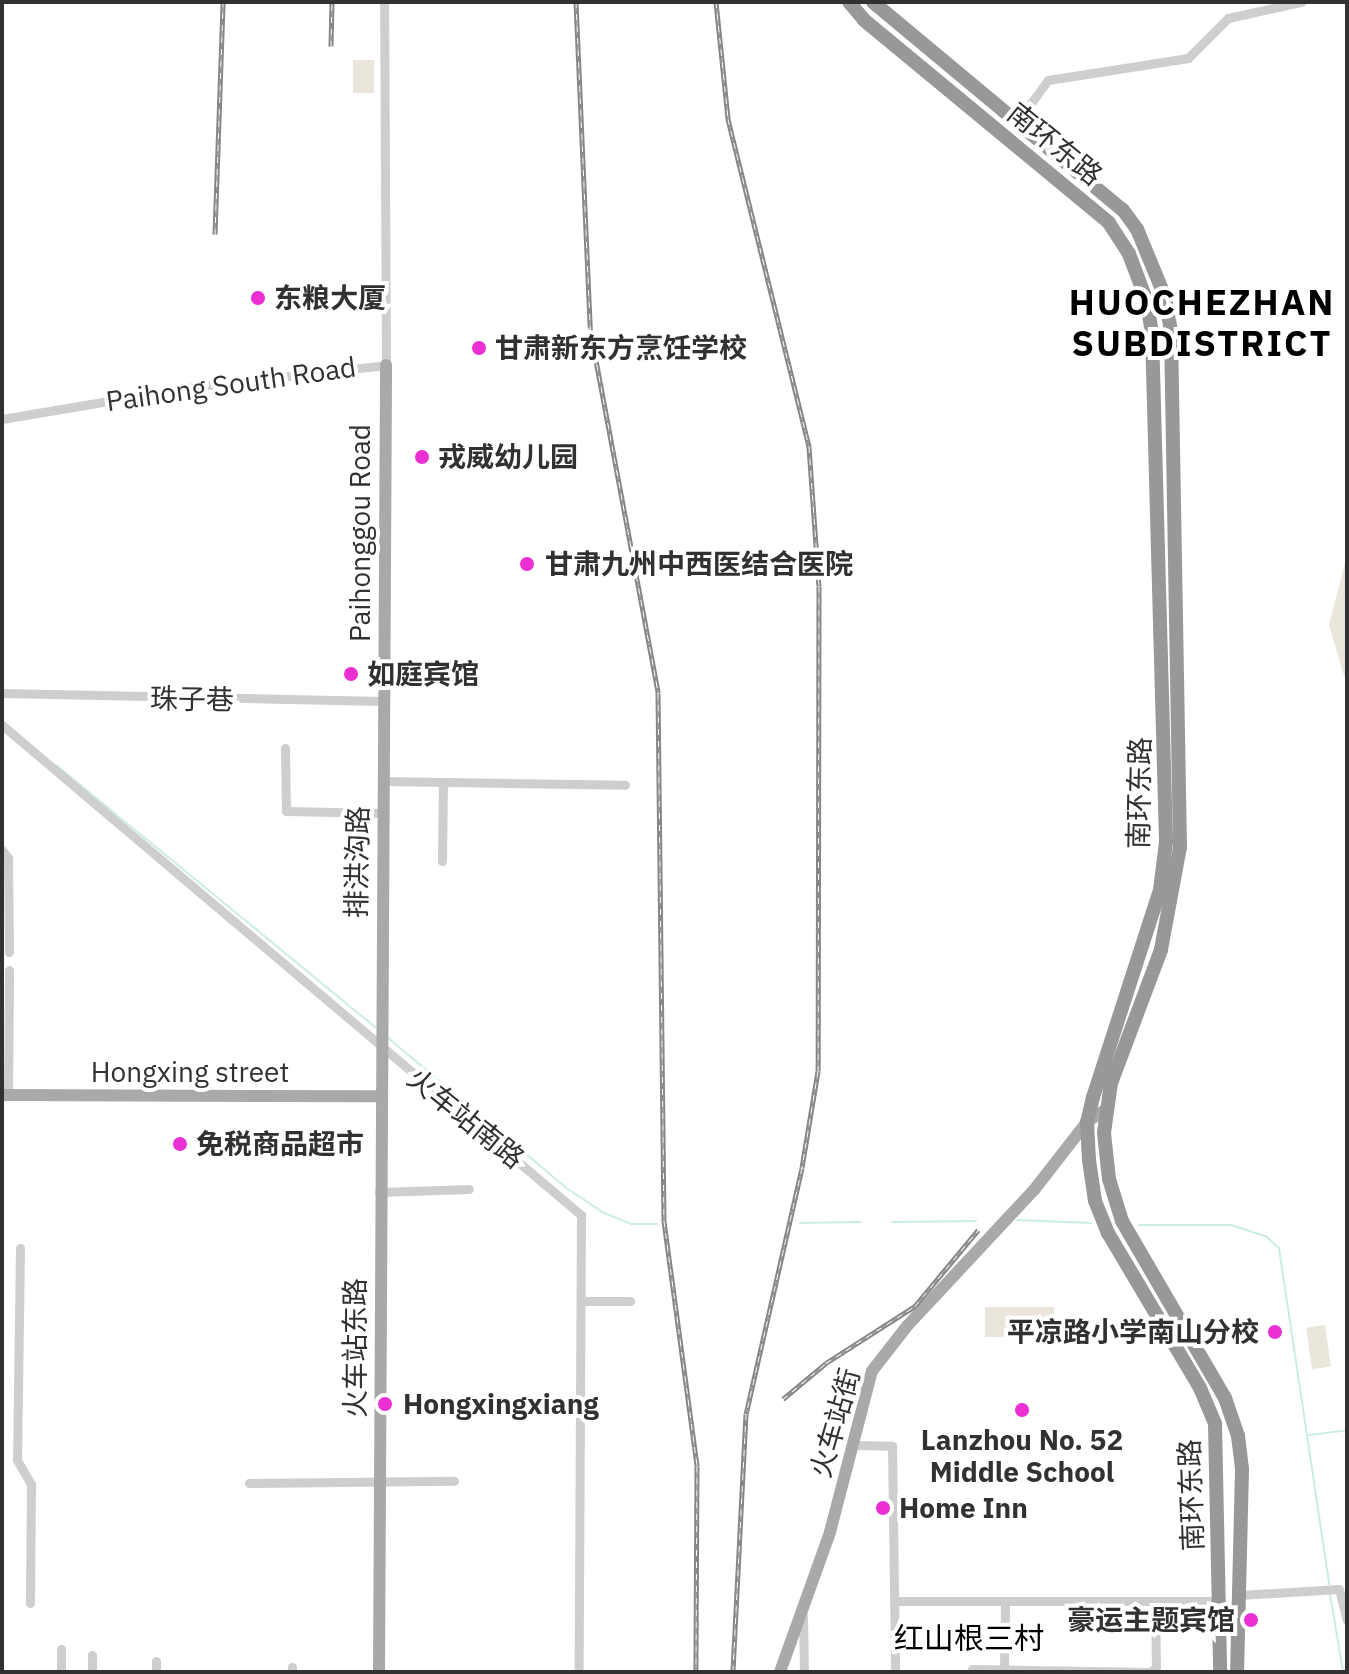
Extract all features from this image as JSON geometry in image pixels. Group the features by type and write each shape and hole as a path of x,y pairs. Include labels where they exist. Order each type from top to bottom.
{"highway":[{"name":"南环东路","path":"849,2 864,20 1109,223 1147,302 1152,333 1166,842 1160,890 1087,1122 1092,1182 1108,1233 1200,1388 1215,1424 1220,1672"},
{"name":"南环东路","path":"873,2 1123,210 1137,229 1165,297 1171,332 1180,847 1161,950 1105,1110 1114,1200 1132,1243 1225,1398 1238,1436 1237,1672"}],"main road":[{"name":"Paihonggou Road","path":"382,701 386,365"},
{"name":"排洪沟路","path":"379,1023 382,701"},
{"name":"火车站东路","path":"379,1023 379,1672"},
{"name":"Hongxing street","path":"5,1095 378,1096"},
{"name":"火车站街","path":"780,1672 830,1532 866,1388 880,1357 1034,1190 1087,1122 1105,1110"}],"street":[{"name":"Paihong South Road","path":"2,419 191,387 386,365 384,2"},
{"path":"1017,122 1048,80 1188,58 1228,18 1301,2"},
{"name":"珠子巷","path":"2,693 382,701"},
{"name":"火车站南路","path":"2,725 576,1209 583,1223 579,1672"},
{"path":"285,748 286,811 381,813"},
{"path":"382,781 625,785"},
{"path":"442,861 443,782"},
{"path":"2,850 8,858 9,952"},
{"path":"5,1095 9,970"},
{"path":"379,1192 469,1189"},
{"path":"20,1248 17,1460 31,1484 30,1603"},
{"path":"583,1301 630,1301"},
{"path":"853,1445 892,1446 895,1672"},
{"path":"249,1483 454,1481"},
{"path":"1239,1595 1339,1589 1347,1620"},
{"path":"895,1601 1220,1601"},
{"path":"1004,1669 1005,1602"},
{"path":"972,1669 1150,1672 1156,1668 1155,1602"},
{"path":"803,1609 804,1672"},
{"path":"61,1649 61,1672"},
{"path":"92,1655 92,1672"}],"shaded area":[{"path":"353,60 374,60 374,93 353,93"},
{"path":"1347,555 1347,686 1329,625"},
{"path":"985,1307 1054,1307 1054,1337 985,1337"},
{"path":"1325,1325 1331,1367 1312,1369 1306,1328"}],"waterway":[{"path":"56,765 376,1028"},
{"path":"387,1037 565,1187 604,1213 631,1224 657,1224"},
{"path":"1017,1220 1091,1223"},
{"path":"892,1222 976,1221"},
{"path":"800,1223 861,1222"},
{"path":"1139,1225 1231,1225 1267,1237 1279,1248 1329,1584"},
{"path":"1309,1435 1347,1430"},
{"path":"1330,1594 1343,1672"}],"railway":[{"path":"215,234 223,2"},
{"path":"331,46 332,2"},
{"path":"576,2 590,328 658,693 664,1221 697,1466 696,1672"},
{"path":"716,2 728,119 809,447 819,586 818,1071 802,1168 746,1414 733,1672"},
{"path":"783,1399 826,1363 915,1306 978,1230"}],"place":[{"name":"东粮大厦","path":"258,298"},
{"name":"甘肃新东方烹饪学校","path":"479,348"},
{"name":"戎威幼儿园","path":"422,457"},
{"name":"甘肃九州中西医结合医院","path":"527,564"},
{"name":"如庭宾馆","path":"351,674"},
{"name":"免税商品超市","path":"180,1144"},
{"name":"平凉路小学南山分校","path":"1275,1332"},
{"name":"Hongxingxiang","path":"385,1404"},
{"name":"Lanzhou No. 52 Middle School","path":"1022,1410"},
{"name":"Home Inn","path":"883,1508"},
{"name":"豪运主题宾馆","path":"1251,1620"}],"district":[{"name":"HUOCHEZHAN SUBDISTRICT","path":"1202,322"},
{"name":"红山根三村","path":"969,1638"}]}
